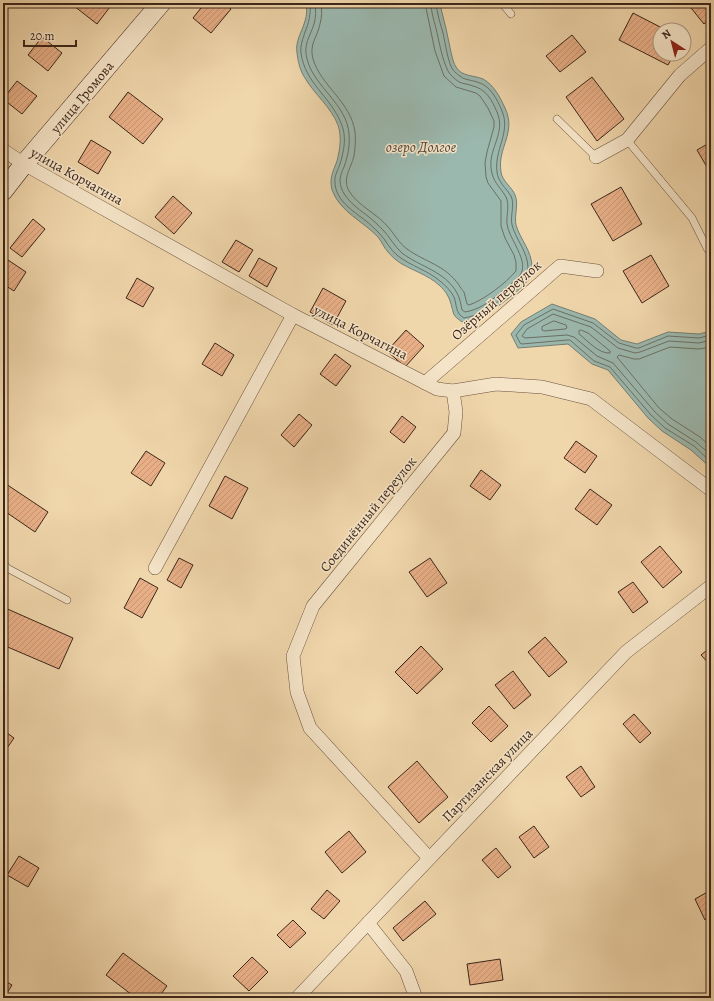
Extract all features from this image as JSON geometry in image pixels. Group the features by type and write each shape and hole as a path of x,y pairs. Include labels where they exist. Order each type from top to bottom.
{"street":[{"name":"улица Громова","path":"3,191 24,164 161,3"},
{"path":"596,156 627,140 680,75 711,48"},
{"name":"улица Корчагина","path":"3,150 24,164 293,315 437,389 453,391 496,384 527,386 542,387 591,399 711,490"},
{"name":"Озёрный переулок","path":"425,383 560,266 597,271"},
{"path":"155,568 293,315"},
{"name":"Соединённый переулок","path":"429,858 310,728 297,692 293,656 313,606 454,433 456,412 453,391"},
{"name":"Партизанская улица","path":"297,998 626,652 711,586"},
{"path":"368,922 406,971 416,998"}],"lane":[{"path":"502,3 511,14"},
{"path":"557,119 596,156"},
{"path":"627,140 692,218 711,254"},
{"path":"3,562 7,568 67,600"}],"water":[{"name":"озеро Долгое","path":"306,3 440,3 452,57 456,67 461,73 483,79 499,96 505,108 509,125 502,155 501,172 503,178 512,189 516,198 516,225 528,250 532,269 530,278 520,289 485,315 477,319 462,322 454,314 449,298 441,287 430,278 395,259 378,237 346,210 336,198 332,190 331,182 339,152 340,138 338,125 331,112 303,75 297,56 297,44 306,16"},
{"path":"552,304 595,319 621,340 637,344 668,332 699,334 711,331 711,468 691,450 662,431 648,418 608,370 592,364 568,344 518,348 511,334 521,322"}],"building":[{"path":"77,3 113,3 97,24 74,6"},
{"path":"205,3 224,3 231,9 211,33 193,18"},
{"path":"687,3 711,3 711,18 704,24"},
{"path":"633,13 652,23 652,57 619,40"},
{"path":"572,35 586,52 560,72 546,56"},
{"path":"42,37 62,53 48,71 28,55"},
{"path":"662,62 670,62 668,65"},
{"path":"592,77 624,119 597,141 566,97"},
{"path":"17,81 37,96 22,114 3,99"},
{"path":"128,92 163,119 143,144 109,117"},
{"path":"91,140 111,152 98,174 78,162"},
{"path":"711,142 711,174 697,150"},
{"path":"621,187 642,224 613,241 591,204"},
{"path":"173,196 192,213 174,234 155,217"},
{"path":"33,219 45,229 22,257 10,248"},
{"path":"236,240 253,250 239,272 222,262"},
{"path":"651,255 669,286 642,303 623,271"},
{"path":"5,258 26,272 14,291 3,284 3,261"},
{"path":"259,258 277,268 267,287 249,276"},
{"path":"137,278 154,288 143,307 126,298"},
{"path":"323,288 346,301 333,325 310,312"},
{"path":"406,330 424,346 405,367 387,351"},
{"path":"215,343 234,355 222,376 202,364"},
{"path":"335,354 351,366 336,386 320,374"},
{"path":"299,414 312,425 294,447 281,435"},
{"path":"402,416 416,427 404,443 390,432"},
{"path":"576,441 597,456 585,473 564,458"},
{"path":"146,451 165,463 151,486 131,473"},
{"path":"481,470 501,485 490,500 470,486"},
{"path":"225,476 248,488 232,519 209,506"},
{"path":"3,482 48,512 35,532 3,510"},
{"path":"590,489 612,505 597,525 575,509"},
{"path":"660,546 682,572 663,588 641,562"},
{"path":"179,558 193,565 181,588 167,580"},
{"path":"430,558 447,583 427,597 409,572"},
{"path":"140,578 158,588 142,618 124,608"},
{"path":"633,582 648,602 633,613 618,592"},
{"path":"3,607 73,638 59,669 3,645"},
{"path":"545,637 567,662 549,677 528,652"},
{"path":"421,646 443,669 417,694 395,672"},
{"path":"711,647 711,666 701,655"},
{"path":"513,671 531,695 514,709 495,685"},
{"path":"489,706 508,726 491,742 472,723"},
{"path":"634,714 651,733 640,743 623,724"},
{"path":"3,730 14,738 3,754"},
{"path":"417,761 448,797 419,823 388,787"},
{"path":"581,766 595,787 581,797 566,777"},
{"path":"534,826 549,847 534,858 519,837"},
{"path":"349,831 366,852 342,873 325,852"},
{"path":"496,848 511,867 498,878 482,860"},
{"path":"19,856 39,868 28,887 7,875"},
{"path":"327,890 340,901 324,919 311,909"},
{"path":"711,890 711,916 705,920 695,899"},
{"path":"425,901 436,914 403,941 393,928"},
{"path":"293,920 306,933 290,948 277,935"},
{"path":"123,953 167,986 158,998 136,998 106,975"},
{"path":"252,957 268,972 249,991 233,976"},
{"path":"500,959 503,980 470,985 467,964"},
{"path":"3,980 12,985 4,998 3,998"},
{"path":"213,993 219,998 208,998"}]}
